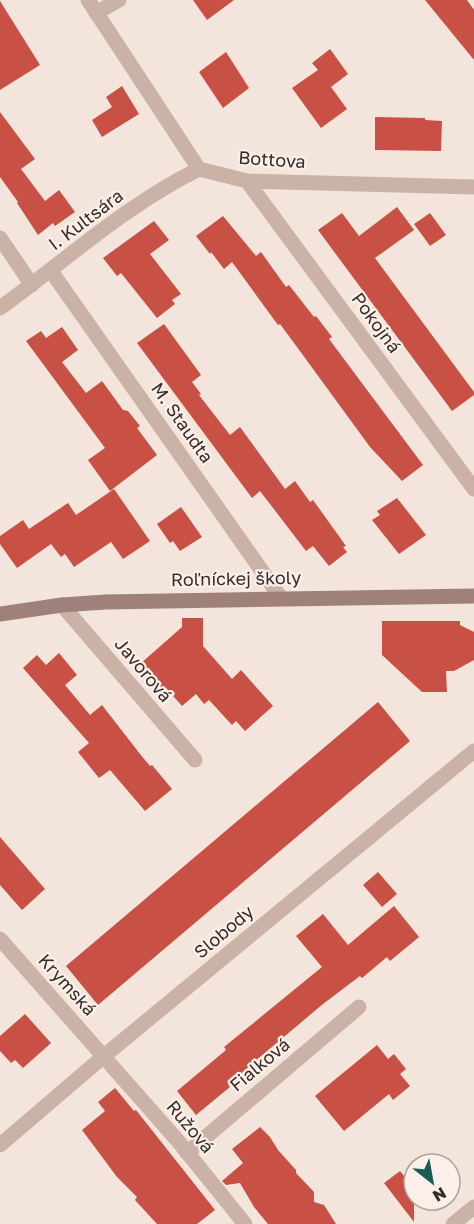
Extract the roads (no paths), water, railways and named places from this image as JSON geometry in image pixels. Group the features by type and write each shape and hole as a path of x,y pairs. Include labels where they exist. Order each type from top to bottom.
{"main road":[{"name":"Roľníckej školy","path":"0,615 62,605 168,600 474,596"}],"street":[{"path":"119,0 92,6 199,170"},
{"name":"Bottova","path":"199,170 248,181 474,187"},
{"name":"I. Kultsára","path":"0,308 102,230 176,181 199,170"},
{"name":"Pokojná","path":"248,181 474,489"},
{"path":"0,238 32,285"},
{"name":"M. Staudta","path":"51,271 281,598"},
{"name":"Javorová","path":"62,605 195,760"},
{"name":"Slobody","path":"0,1145 104,1056 474,751"},
{"name":"Krymská","path":"0,939 104,1056"},
{"name":"Fialková","path":"187,1152 359,1007"},
{"name":"Ružová","path":"104,1056 187,1152 245,1224"},
{"path":"453,1224 474,1208"}]}
